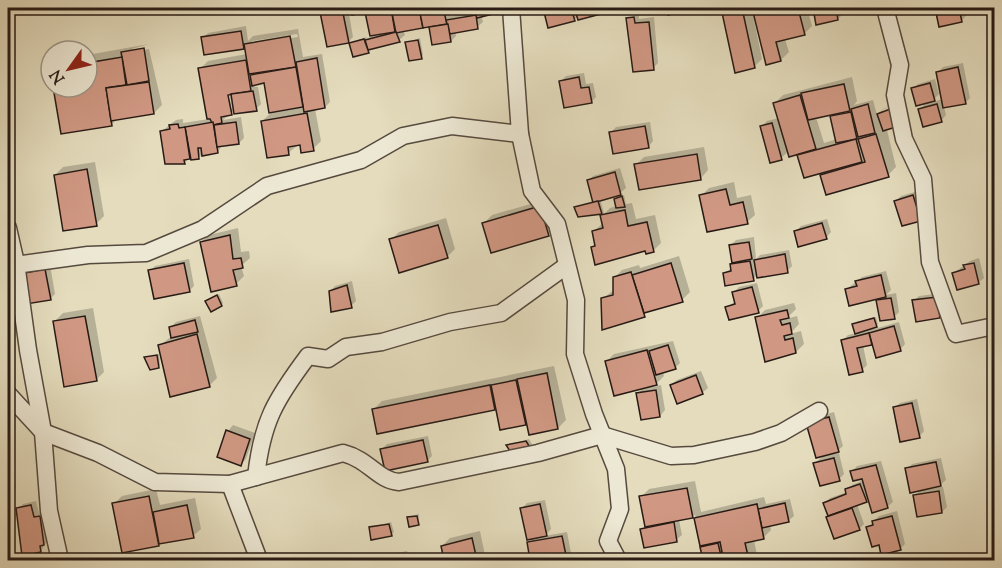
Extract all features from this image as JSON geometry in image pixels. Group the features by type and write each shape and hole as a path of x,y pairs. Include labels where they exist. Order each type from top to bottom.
{"street":[{"path":"511,8 520,134 532,191 556,224 576,300 575,354 616,470 620,508 608,541 618,561"},
{"path":"885,8 900,65 894,95 904,139 923,179 930,262 956,334 994,326"},
{"path":"12,264 88,255 146,253 203,230 267,186 361,160 403,136 452,126 520,134"},
{"path":"8,228 12,264 43,432 49,511 60,561"},
{"path":"256,477 260,441 271,410 308,356 328,359 346,347 382,342 450,321 501,313 566,266"},
{"path":"8,394 43,432 98,453 155,482 230,484 343,453 370,464 383,478 399,482 538,453 602,435 671,456 694,455 756,442 781,433 819,411"},
{"path":"230,484 259,561"}],"building":[{"path":"342,8 349,43 327,47 320,12"},
{"path":"351,8 391,8 395,32 370,36 365,12 352,15"},
{"path":"391,8 419,8 423,28 396,33"},
{"path":"419,8 443,8 447,24 423,28"},
{"path":"473,8 505,8 505,11 477,18"},
{"path":"543,8 571,8 575,21 548,28"},
{"path":"599,8 601,14 578,20 575,10"},
{"path":"602,8 627,8 604,14"},
{"path":"666,8 695,8 668,15"},
{"path":"721,8 742,8 755,68 735,73"},
{"path":"752,8 798,8 805,35 776,42 781,61 766,65"},
{"path":"813,8 836,8 838,20 816,25"},
{"path":"935,8 959,8 962,22 939,27"},
{"path":"476,15 478,29 450,34 446,20"},
{"path":"634,17 635,23 649,22 654,70 633,72 626,18"},
{"path":"448,24 451,42 432,45 429,27"},
{"path":"241,31 244,49 204,55 201,37"},
{"path":"396,32 400,42 368,50 365,40"},
{"path":"290,36 296,67 249,74 244,44"},
{"path":"364,39 369,53 353,57 349,43"},
{"path":"418,40 422,59 409,61 405,42"},
{"path":"144,48 149,81 127,85 121,52"},
{"path":"122,57 126,85 106,88 112,126 61,134 55,99 99,99 99,61"},
{"path":"317,58 325,108 304,112 296,62"},
{"path":"246,60 251,91 228,95 232,115 221,117 222,123 213,125 210,119 207,119 198,68"},
{"path":"296,67 303,107 269,113 264,83 252,86 250,75"},
{"path":"958,67 966,104 943,108 936,72"},
{"path":"579,77 581,88 589,87 592,103 564,108 559,81"},
{"path":"149,82 154,114 111,121 106,88"},
{"path":"930,83 935,101 916,106 911,88"},
{"path":"844,84 850,111 808,120 801,93"},
{"path":"253,91 257,111 234,114 231,94"},
{"path":"800,95 816,149 789,157 773,103"},
{"path":"868,104 875,133 858,137 851,109"},
{"path":"937,104 942,122 923,127 918,109"},
{"path":"893,108 899,126 883,131 877,114"},
{"path":"851,112 857,139 836,143 830,116"},
{"path":"307,113 314,151 301,153 300,145 288,147 289,155 267,158 261,121"},
{"path":"213,122 218,153 202,156 201,148 198,148 199,159 191,160 185,127"},
{"path":"236,122 239,144 217,147 214,125"},
{"path":"772,123 782,160 770,163 760,126"},
{"path":"178,124 179,128 185,127 190,159 184,160 185,164 165,164 160,131 170,129 169,125"},
{"path":"645,126 649,148 613,154 609,132"},
{"path":"876,134 889,177 826,195 820,175 865,162 858,139"},
{"path":"856,139 862,162 804,178 797,155"},
{"path":"697,154 701,180 639,190 634,164"},
{"path":"87,169 97,226 63,231 54,175"},
{"path":"615,172 621,195 593,203 587,180"},
{"path":"726,189 730,205 743,202 748,224 707,232 699,195"},
{"path":"913,195 921,221 902,226 894,201"},
{"path":"622,196 625,207 616,208 614,199"},
{"path":"598,201 602,214 578,217 574,207"},
{"path":"540,206 549,236 491,253 482,223"},
{"path":"625,210 628,226 647,222 654,252 646,254 645,251 595,265 591,247 595,246 592,231 603,228 600,215"},
{"path":"822,223 827,239 798,247 794,231"},
{"path":"438,225 448,258 399,273 389,239"},
{"path":"230,235 233,259 241,258 243,268 233,270 237,286 211,292 200,242"},
{"path":"749,242 752,259 732,263 729,245"},
{"path":"785,254 788,273 757,278 754,260"},
{"path":"750,261 754,281 725,286 723,273 731,271 730,264"},
{"path":"184,263 190,292 154,299 148,270"},
{"path":"671,263 683,302 644,313 632,275"},
{"path":"974,263 979,284 957,290 952,273 965,269 963,265"},
{"path":"45,269 51,300 26,304 20,274"},
{"path":"631,272 645,317 602,330 601,298 613,295 613,277"},
{"path":"881,275 886,297 849,306 845,289 857,286 855,281"},
{"path":"347,285 352,308 331,312 329,291"},
{"path":"752,287 759,313 729,320 725,307 735,304 732,292"},
{"path":"988,293 994,293 994,306 990,307"},
{"path":"217,295 222,306 211,312 205,301"},
{"path":"937,297 940,318 916,322 912,300"},
{"path":"891,298 895,319 880,321 876,300"},
{"path":"787,310 789,318 780,320 782,325 790,323 792,334 784,336 785,340 793,338 796,353 765,362 755,317"},
{"path":"85,316 97,381 64,387 53,321"},
{"path":"874,318 877,327 855,334 852,324"},
{"path":"195,320 198,332 171,338 169,327"},
{"path":"894,326 901,351 876,358 869,333"},
{"path":"869,333 872,345 857,348 863,372 849,375 841,340"},
{"path":"197,334 210,387 170,397 158,345"},
{"path":"668,345 676,369 656,375 649,351"},
{"path":"647,350 657,385 614,396 605,361"},
{"path":"157,355 159,368 150,370 144,357"},
{"path":"547,373 558,429 529,435 517,379"},
{"path":"696,375 703,394 677,404 670,385"},
{"path":"516,380 526,425 500,430 491,385"},
{"path":"490,385 495,410 377,434 372,409"},
{"path":"656,390 660,417 641,420 636,393"},
{"path":"912,403 920,438 900,442 893,407"},
{"path":"829,417 839,452 816,458 806,423"},
{"path":"226,430 250,439 241,466 217,457"},
{"path":"423,440 428,462 385,471 380,449"},
{"path":"526,441 531,449 510,451 506,445"},
{"path":"834,458 840,481 820,486 813,463"},
{"path":"936,462 941,486 910,493 905,468"},
{"path":"876,465 888,508 872,513 862,479 853,481 850,471"},
{"path":"8,474 11,496 8,496"},
{"path":"860,484 867,502 828,516 823,503 846,494 845,489"},
{"path":"687,488 693,518 645,527 639,496"},
{"path":"939,491 942,513 917,517 913,495"},
{"path":"149,496 159,546 122,553 112,503"},
{"path":"785,503 789,522 762,528 758,509"},
{"path":"540,504 547,536 527,540 520,508"},
{"path":"757,504 764,539 745,543 749,560 734,560 732,555 723,557 720,542 700,546 694,518"},
{"path":"31,505 34,517 40,516 44,545 40,546 41,552 22,556 16,508"},
{"path":"187,505 194,538 159,544 153,512"},
{"path":"852,508 860,530 834,539 826,517"},
{"path":"417,516 419,525 409,527 407,517"},
{"path":"892,516 901,550 881,555 879,545 872,547 866,527 873,525 872,521"},
{"path":"674,522 677,542 644,548 640,529"},
{"path":"389,524 392,536 371,540 369,527"},
{"path":"562,536 567,560 530,560 527,542"},
{"path":"472,538 477,560 444,560 441,546"},
{"path":"718,543 722,560 703,560 700,547"},
{"path":"402,555 403,560 379,560"}]}
